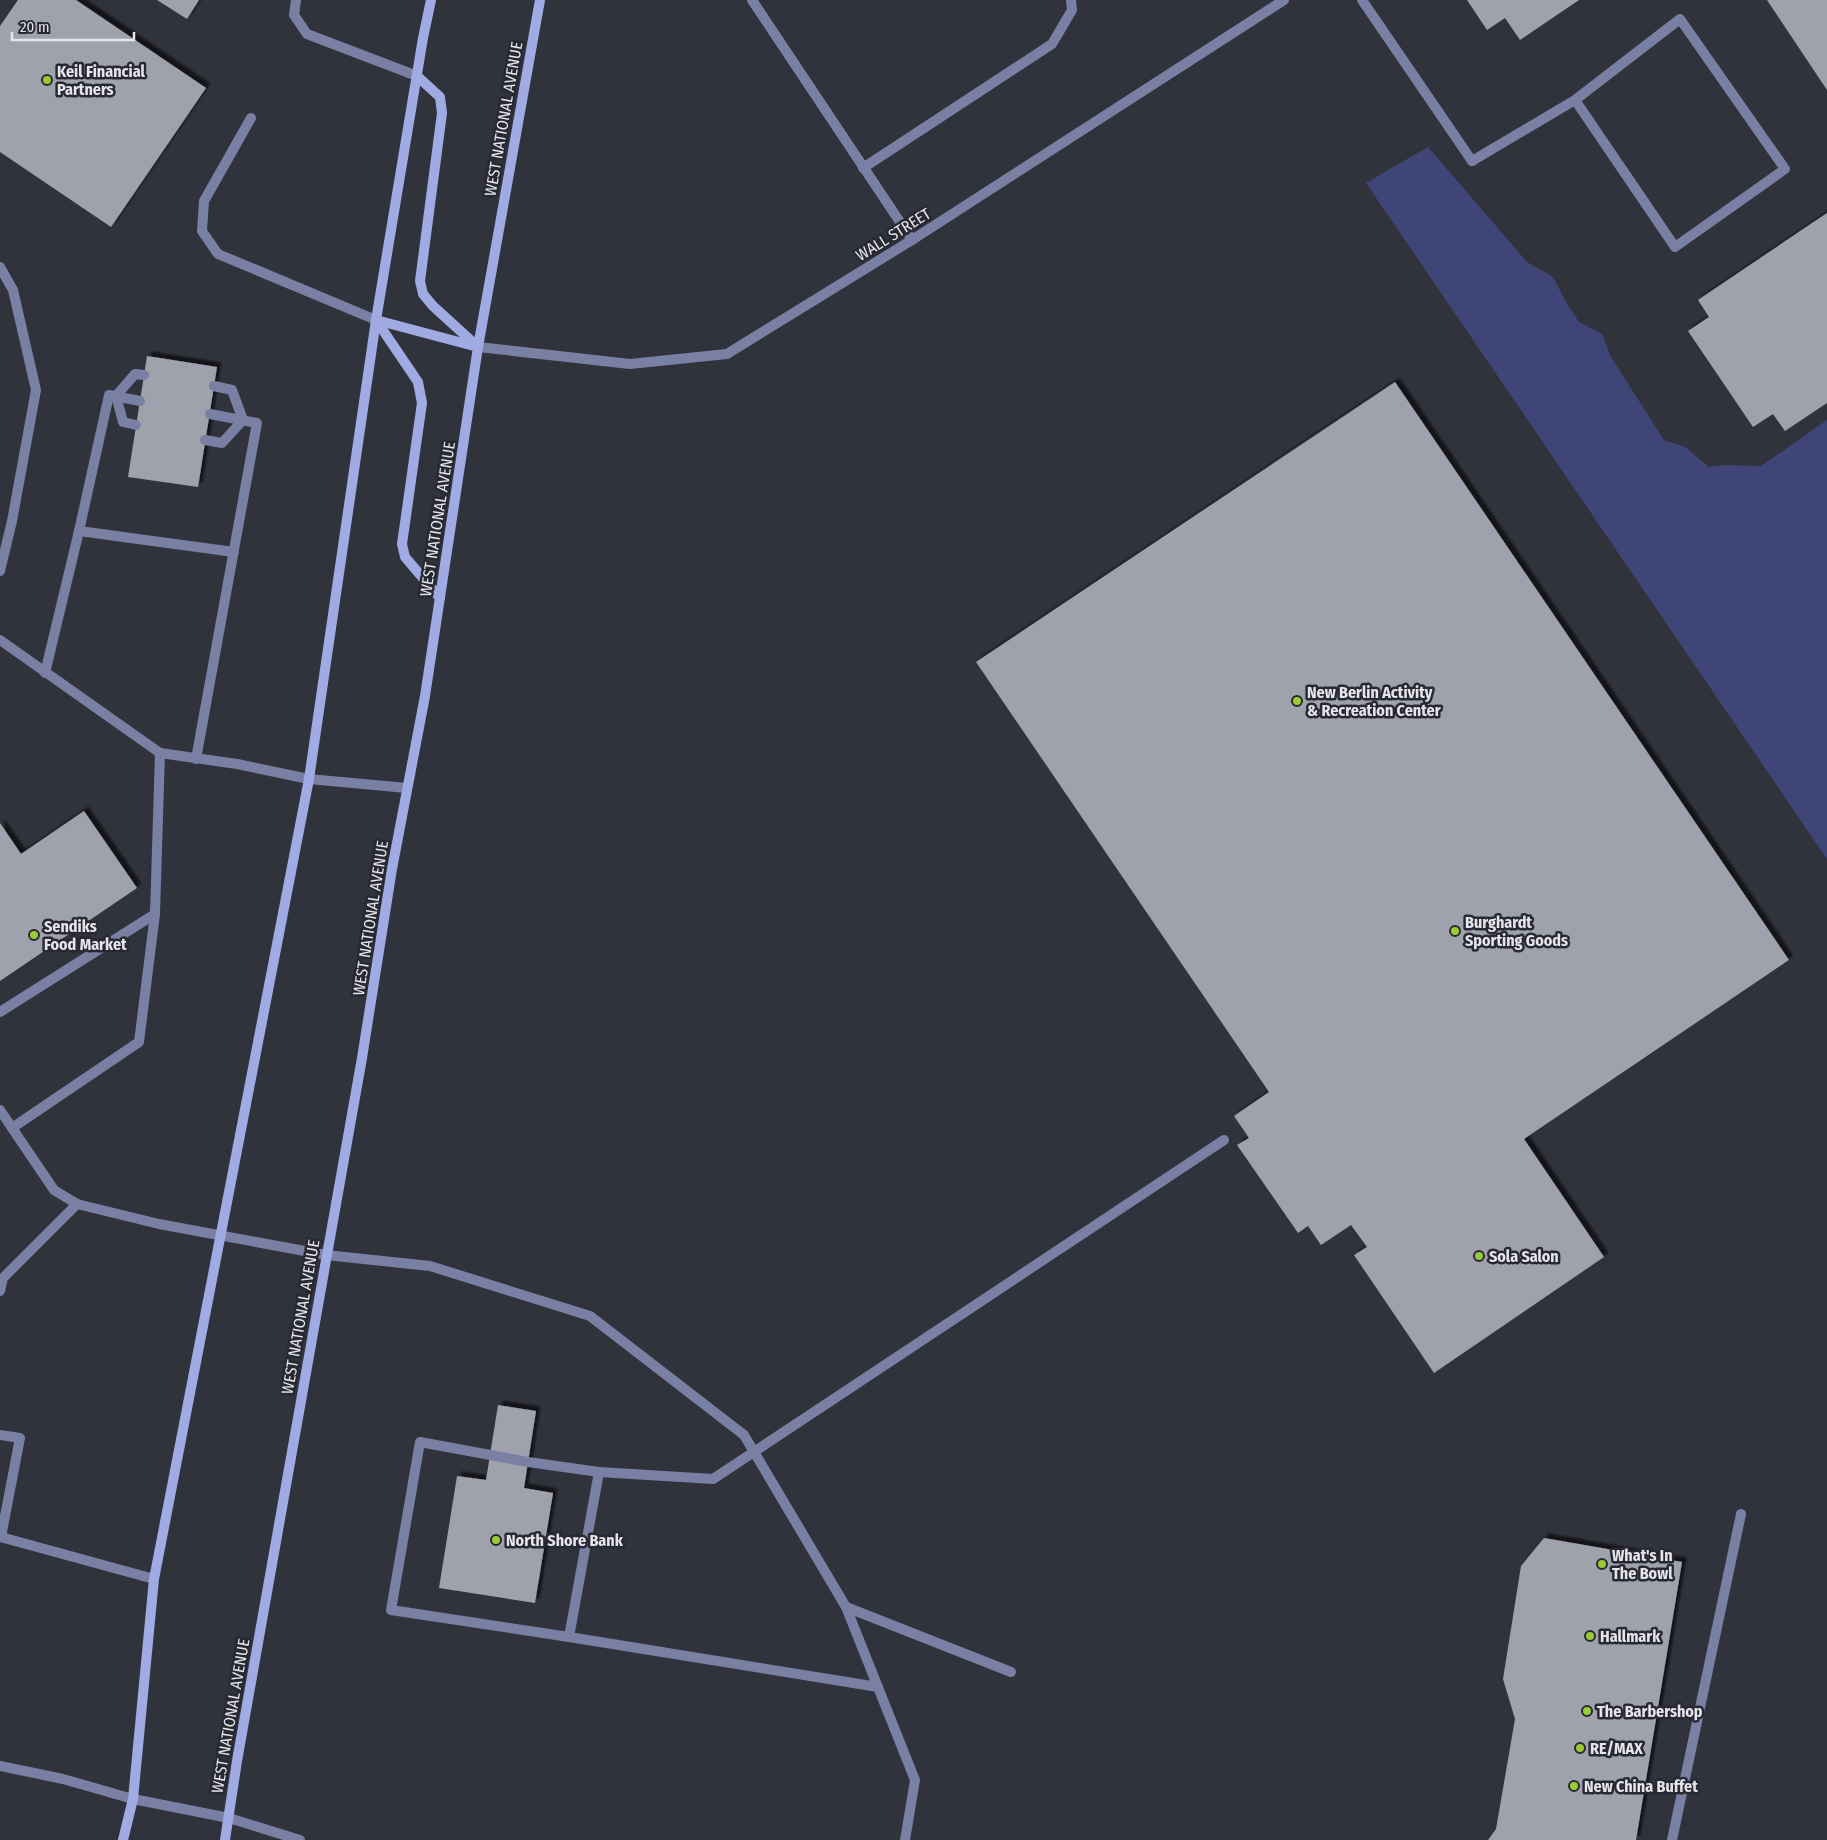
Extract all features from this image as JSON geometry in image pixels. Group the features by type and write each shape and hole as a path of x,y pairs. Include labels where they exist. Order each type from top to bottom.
{"main road":[{"path":"123,1840 133,1799 154,1579 308,779 376,320 430,0"},
{"name":"WEST NATIONAL AVENUE","path":"225,1840 237,1761 362,1058 392,869 425,696 478,346 540,0"},
{"path":"416,76 440,96 442,112 420,281 423,294 433,306 478,346"},
{"path":"376,320 478,346"},
{"path":"376,320 418,382 422,403 402,544 405,557 440,598"}],"street":[{"path":"296,0 294,15 307,34 416,76"},
{"path":"752,0 912,240"},
{"path":"863,168 1052,44 1072,10 1071,0"},
{"name":"WALL STREET","path":"478,346 630,364 727,354 912,240 1284,0"},
{"path":"1362,0 1472,161 1575,100 1680,19 1785,169 1675,247 1575,100"},
{"path":"250,118 204,201 202,231 218,254 376,320"},
{"path":"0,267 13,290 36,390 0,571"},
{"path":"116,396 135,374 144,375"},
{"path":"214,386 232,390 243,420"},
{"path":"45,673 109,395 140,401"},
{"path":"116,396 123,422 136,426"},
{"path":"196,759 256,423 210,414"},
{"path":"205,440 222,443 243,420"},
{"path":"79,531 234,552"},
{"path":"0,640 160,753 237,764 308,779 407,788"},
{"path":"12,1128 139,1042 154,914 160,753"},
{"path":"0,1012 154,914"},
{"path":"0,1110 54,1190 77,1204 159,1224 326,1255 430,1266 590,1316 744,1435 846,1607 915,1780 905,1840"},
{"path":"878,1687 391,1610 420,1442 528,1462 599,1472 713,1479 1224,1140"},
{"path":"0,1292 3,1278 77,1204"},
{"path":"0,1435 20,1438 0,1539 154,1579"},
{"path":"570,1637 599,1472"},
{"path":"1672,1840 1741,1514"},
{"path":"846,1607 1011,1672"},
{"path":"0,1766 63,1779 133,1799 229,1818 300,1840"}],"shaded area":[{"path":"1428,147 1527,262 1553,277 1579,322 1602,334 1611,357 1664,440 1685,447 1709,467 1725,465 1761,466 1827,420 1827,859 1366,183"}],"building":[{"path":"18,0 76,0 206,88 111,227 0,152 0,26"},
{"path":"157,0 199,0 187,19"},
{"path":"1467,0 1579,0 1520,40 1505,18 1487,30"},
{"path":"1767,0 1827,0 1827,90"},
{"path":"1827,213 1827,403 1785,431 1773,414 1753,427 1688,331 1709,317 1698,300"},
{"path":"147,356 217,367 198,487 128,477"},
{"path":"1395,382 1789,960 1524,1139 1604,1257 1434,1373 1354,1255 1367,1247 1351,1225 1321,1245 1308,1226 1298,1233 1237,1145 1249,1138 1234,1116 1269,1092 976,662"},
{"name":"Sendiks Food Market","path":"84,811 137,888 0,981 0,823 21,854"},
{"name":"North Shore Bank","path":"498,1405 536,1411 524,1488 553,1493 535,1603 439,1588 457,1476 486,1480"},
{"path":"1544,1538 1682,1562 1636,1840 1488,1840 1496,1829 1515,1719 1503,1679 1521,1566"}],"place":[{"name":"Keil Financial Partners","path":"47,80"},
{"name":"New Berlin Activity & Recreation Center","path":"1297,701"},
{"name":"Burghardt Sporting Goods","path":"1455,931"},
{"name":"Sendiks Food Market","path":"34,935"},
{"name":"Sola Salon","path":"1479,1256"},
{"name":"North Shore Bank","path":"496,1540"},
{"name":"What's In The Bowl","path":"1602,1564"},
{"name":"Hallmark","path":"1590,1636"},
{"name":"The Barbershop","path":"1587,1711"},
{"name":"RE/MAX","path":"1580,1748"},
{"name":"New China Buffet","path":"1574,1786"}]}
